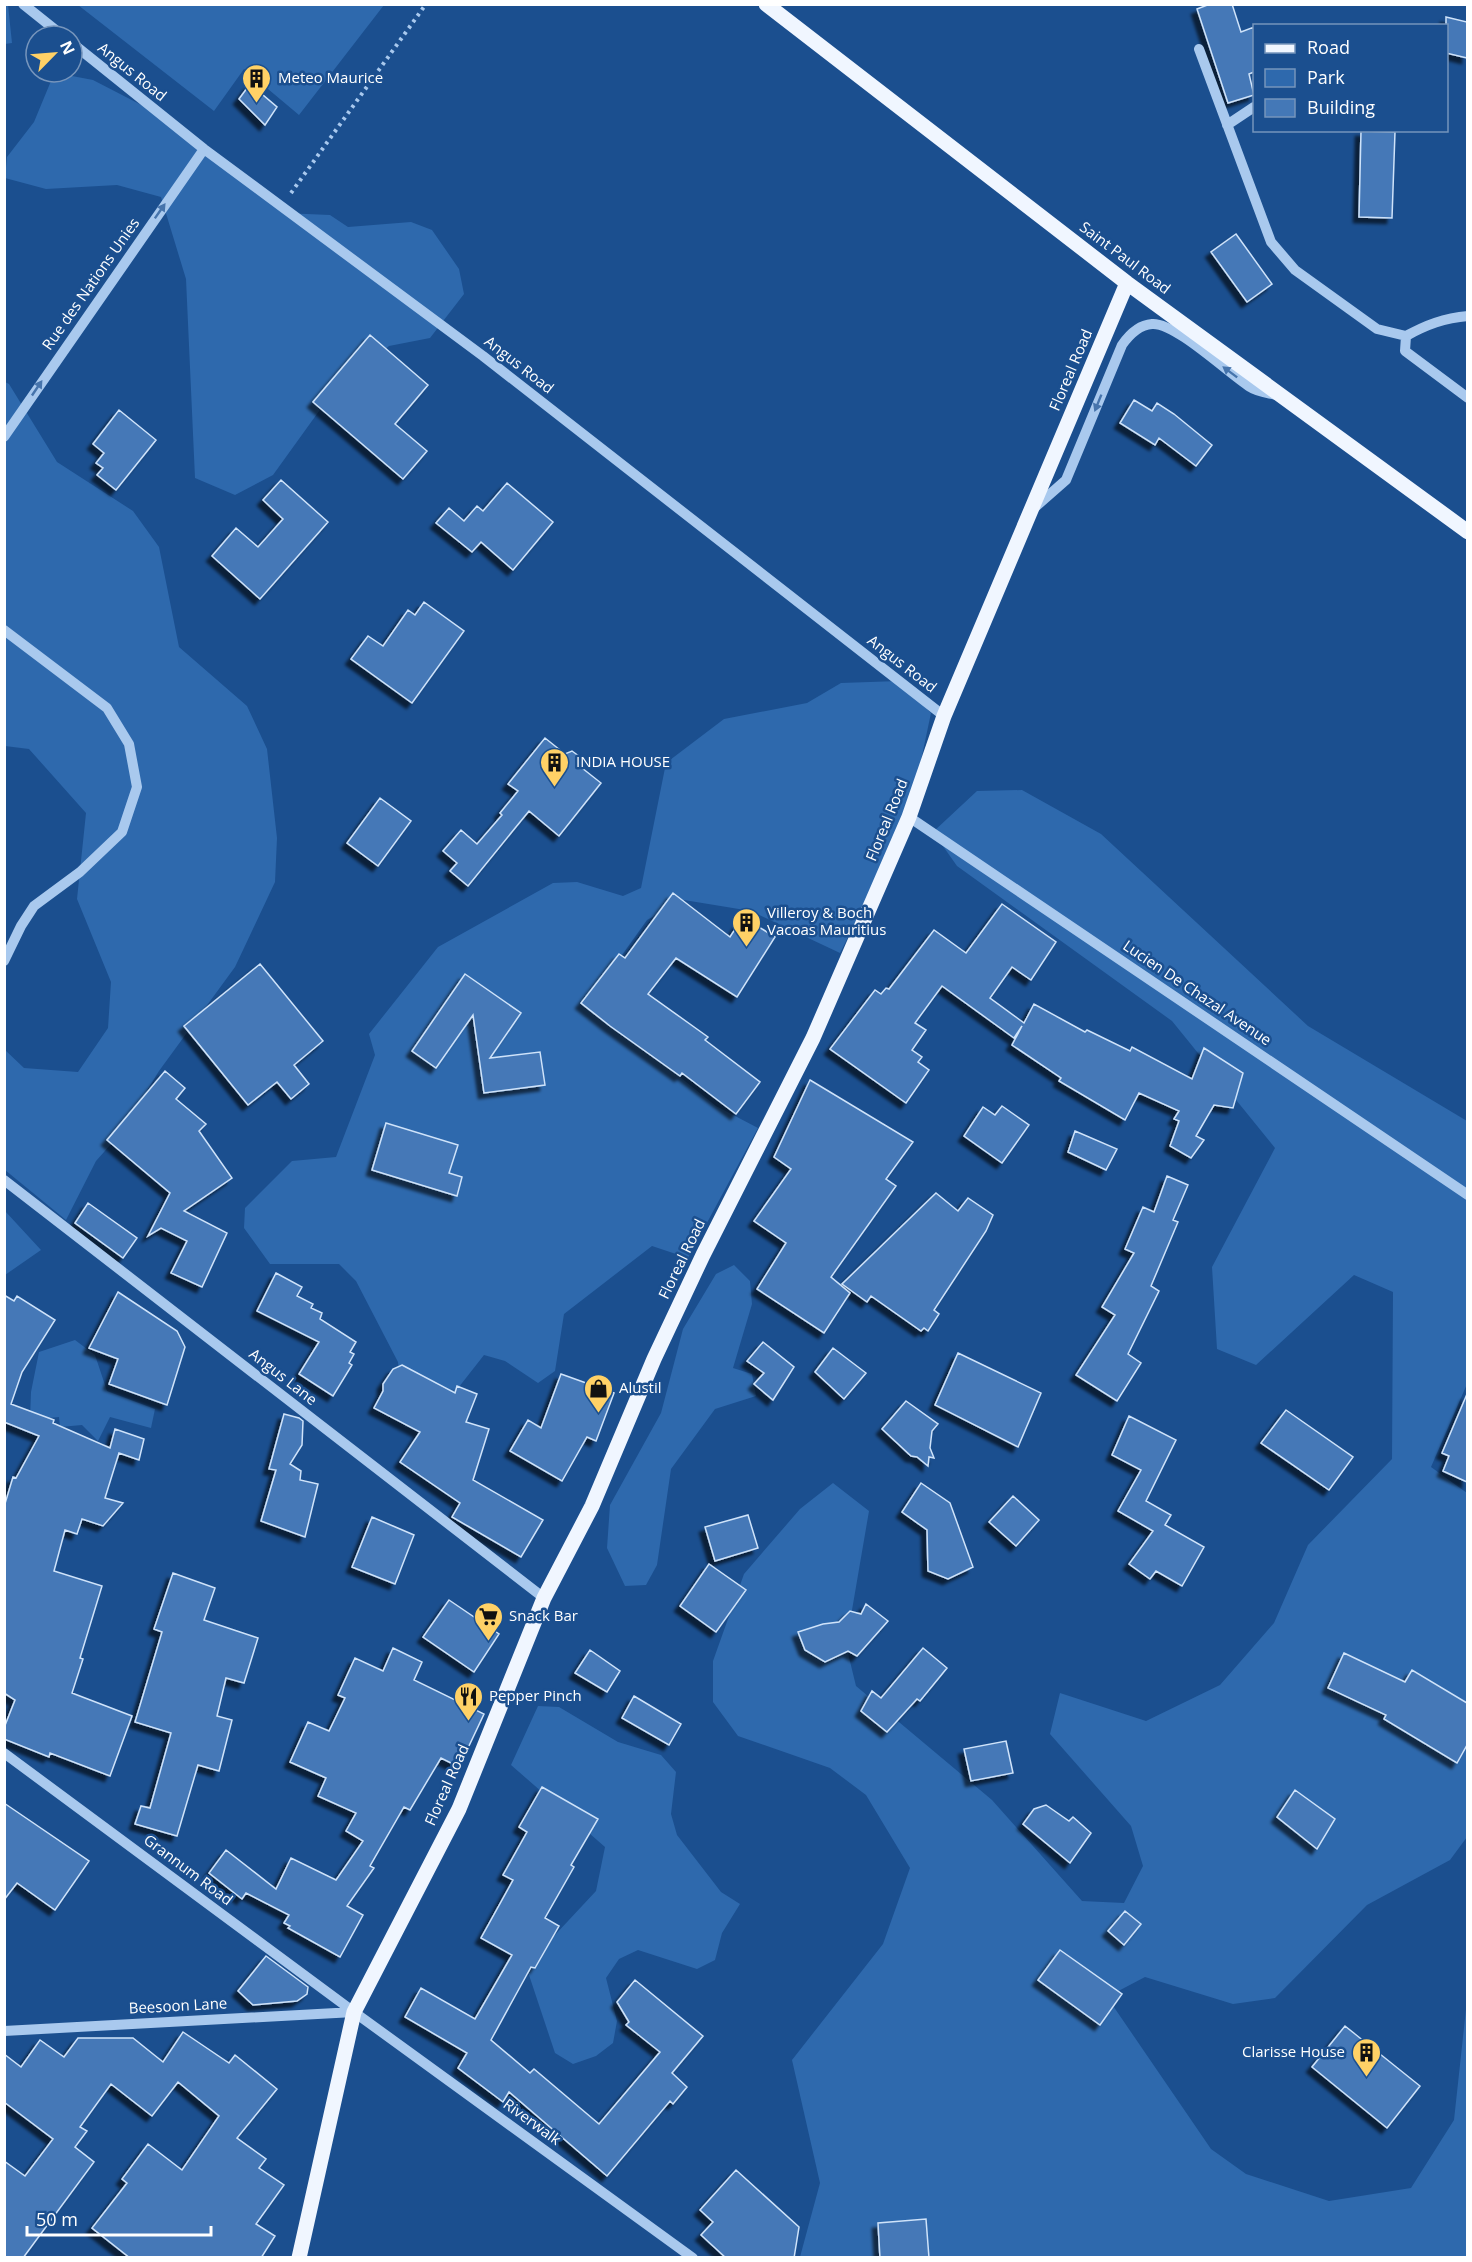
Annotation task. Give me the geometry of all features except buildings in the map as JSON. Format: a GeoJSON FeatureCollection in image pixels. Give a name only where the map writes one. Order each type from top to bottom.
{"type":"FeatureCollection","features":[{"type":"Feature","properties":{"kind":"main road","name":"Saint Paul Road"},"geometry":{"type":"LineString","coordinates":[[766,4],[1127,283],[1467,532]]}},
{"type":"Feature","properties":{"kind":"main road","name":"Floreal Road"},"geometry":{"type":"LineString","coordinates":[[298,2258],[354,2012],[459,1809],[544,1598],[592,1506],[654,1359],[703,1255],[813,1038],[909,817],[944,716],[1127,283]]}},
{"type":"Feature","properties":{"kind":"street"},"geometry":{"type":"LineString","coordinates":[[23,4],[48,24]]}},
{"type":"Feature","properties":{"kind":"street"},"geometry":{"type":"LineString","coordinates":[[1199,49],[1271,242],[1295,270],[1377,329],[1406,336],[1428,324],[1467,316]]}},
{"type":"Feature","properties":{"kind":"street","name":"Angus Road"},"geometry":{"type":"LineString","coordinates":[[84,53],[204,148],[483,356],[944,716]]}},
{"type":"Feature","properties":{"kind":"street"},"geometry":{"type":"LineString","coordinates":[[1227,125],[1253,108]]}},
{"type":"Feature","properties":{"kind":"street","name":"Rue des Nations Unies"},"geometry":{"type":"LineString","coordinates":[[4,437],[204,148]]}},
{"type":"Feature","properties":{"kind":"street"},"geometry":{"type":"LineString","coordinates":[[1031,511],[1066,480],[1122,345],[1129,334],[1142,326],[1153,323],[1170,328],[1252,388],[1282,397]]}},
{"type":"Feature","properties":{"kind":"street"},"geometry":{"type":"LineString","coordinates":[[1406,336],[1405,351],[1467,398]]}},
{"type":"Feature","properties":{"kind":"street"},"geometry":{"type":"LineString","coordinates":[[4,630],[107,708],[129,744],[137,787],[122,832],[80,872],[34,906],[4,960]]}},
{"type":"Feature","properties":{"kind":"street","name":"Lucien De Chazal Avenue"},"geometry":{"type":"LineString","coordinates":[[909,817],[1467,1195]]}},
{"type":"Feature","properties":{"kind":"street","name":"Angus Lane"},"geometry":{"type":"LineString","coordinates":[[4,1180],[544,1598]]}},
{"type":"Feature","properties":{"kind":"street","name":"Grannum Road"},"geometry":{"type":"LineString","coordinates":[[4,1753],[354,2012]]}},
{"type":"Feature","properties":{"kind":"street","name":"Beesoon Lane"},"geometry":{"type":"LineString","coordinates":[[4,2031],[354,2012]]}},
{"type":"Feature","properties":{"kind":"street","name":"Riverwalk"},"geometry":{"type":"LineString","coordinates":[[354,2012],[693,2258]]}},
{"type":"Feature","properties":{"kind":"path"},"geometry":{"type":"LineString","coordinates":[[282,206],[426,4]]}},
{"type":"Feature","properties":{"kind":"green space"},"geometry":{"type":"Polygon","coordinates":[[[5,4],[8,5],[12,43],[5,44],[5,4]]]}},
{"type":"Feature","properties":{"kind":"green space"},"geometry":{"type":"Polygon","coordinates":[[[78,5],[384,5],[299,115],[244,69],[214,111],[78,5]]]}},
{"type":"Feature","properties":{"kind":"green space"},"geometry":{"type":"Polygon","coordinates":[[[84,78],[93,80],[153,111],[283,213],[330,215],[348,227],[411,222],[432,230],[459,269],[464,294],[430,338],[389,346],[327,400],[273,475],[235,495],[195,478],[186,279],[161,197],[117,185],[46,189],[5,178],[7,157],[34,122],[50,84],[84,84],[84,78]]]}},
{"type":"Feature","properties":{"kind":"green space"},"geometry":{"type":"Polygon","coordinates":[[[5,382],[9,384],[57,462],[133,511],[159,547],[179,647],[247,706],[267,749],[277,838],[275,882],[235,967],[159,1071],[120,1134],[96,1161],[66,1220],[5,1170],[4,1049],[24,1068],[78,1072],[108,1028],[111,982],[77,899],[86,813],[29,749],[5,746],[5,382]]]}},
{"type":"Feature","properties":{"kind":"green space"},"geometry":{"type":"Polygon","coordinates":[[[899,681],[931,713],[909,817],[840,953],[751,911],[684,900],[647,920],[607,976],[609,1020],[716,1106],[758,1128],[688,1258],[652,1246],[564,1314],[555,1371],[538,1383],[505,1361],[484,1355],[426,1429],[404,1427],[398,1362],[356,1281],[339,1264],[270,1264],[244,1228],[245,1208],[292,1161],[336,1157],[375,1055],[369,1034],[438,947],[553,883],[577,882],[623,896],[641,888],[666,763],[724,719],[807,703],[841,683],[899,681]]]}},
{"type":"Feature","properties":{"kind":"green space"},"geometry":{"type":"Polygon","coordinates":[[[1022,790],[1101,834],[1308,1026],[1467,1121],[1467,1384],[1431,1467],[1467,1493],[1467,1837],[1450,1860],[1367,1905],[1275,1998],[1233,2004],[1145,1977],[1107,1997],[1211,2149],[1246,2174],[1329,2201],[1411,2188],[1454,2120],[1467,2000],[1467,2257],[800,2257],[820,2183],[792,2060],[883,1944],[910,1868],[866,1795],[830,1768],[738,1736],[713,1702],[713,1661],[744,1574],[800,1509],[833,1483],[869,1511],[846,1645],[856,1686],[992,1800],[1082,1901],[1124,1903],[1143,1866],[1131,1826],[1050,1734],[1060,1693],[1146,1721],[1220,1685],[1274,1623],[1308,1545],[1392,1459],[1393,1292],[1354,1275],[1256,1365],[1217,1349],[1212,1267],[1275,1148],[1172,1021],[957,866],[933,832],[977,791],[1022,790]]]}},
{"type":"Feature","properties":{"kind":"green space"},"geometry":{"type":"Polygon","coordinates":[[[5,1211],[41,1250],[4,1275],[5,1211]]]}},
{"type":"Feature","properties":{"kind":"green space"},"geometry":{"type":"Polygon","coordinates":[[[734,1265],[750,1281],[752,1304],[733,1368],[752,1374],[756,1396],[715,1409],[671,1469],[657,1565],[646,1585],[625,1586],[607,1548],[610,1505],[661,1413],[683,1329],[716,1274],[734,1265]]]}},
{"type":"Feature","properties":{"kind":"green space"},"geometry":{"type":"Polygon","coordinates":[[[75,1340],[95,1355],[107,1391],[155,1409],[151,1428],[110,1417],[98,1441],[82,1425],[60,1427],[59,1417],[30,1420],[31,1392],[39,1352],[75,1340]]]}},
{"type":"Feature","properties":{"kind":"green space"},"geometry":{"type":"Polygon","coordinates":[[[538,1706],[559,1707],[618,1742],[661,1755],[676,1772],[671,1814],[677,1835],[721,1892],[740,1904],[722,1933],[715,1960],[697,1969],[638,1950],[619,1959],[606,1978],[617,2021],[613,2043],[596,2056],[573,2064],[555,2053],[526,1966],[596,1891],[605,1847],[511,1765],[538,1706]]]}},
{"type":"Feature","properties":{"kind":"place","name":"Meteo Maurice"},"geometry":{"type":"Point","coordinates":[257,104]}},
{"type":"Feature","properties":{"kind":"place","name":"INDIA HOUSE"},"geometry":{"type":"Point","coordinates":[555,788]}},
{"type":"Feature","properties":{"kind":"place","name":"Villeroy & Boch Vacoas Mauritius"},"geometry":{"type":"Point","coordinates":[746,948]}},
{"type":"Feature","properties":{"kind":"place","name":"Alustil"},"geometry":{"type":"Point","coordinates":[598,1414]}},
{"type":"Feature","properties":{"kind":"place","name":"Snack Bar"},"geometry":{"type":"Point","coordinates":[488,1642]}},
{"type":"Feature","properties":{"kind":"place","name":"Pepper Pinch"},"geometry":{"type":"Point","coordinates":[468,1722]}},
{"type":"Feature","properties":{"kind":"place","name":"Clarisse House"},"geometry":{"type":"Point","coordinates":[1366,2078]}}]}
